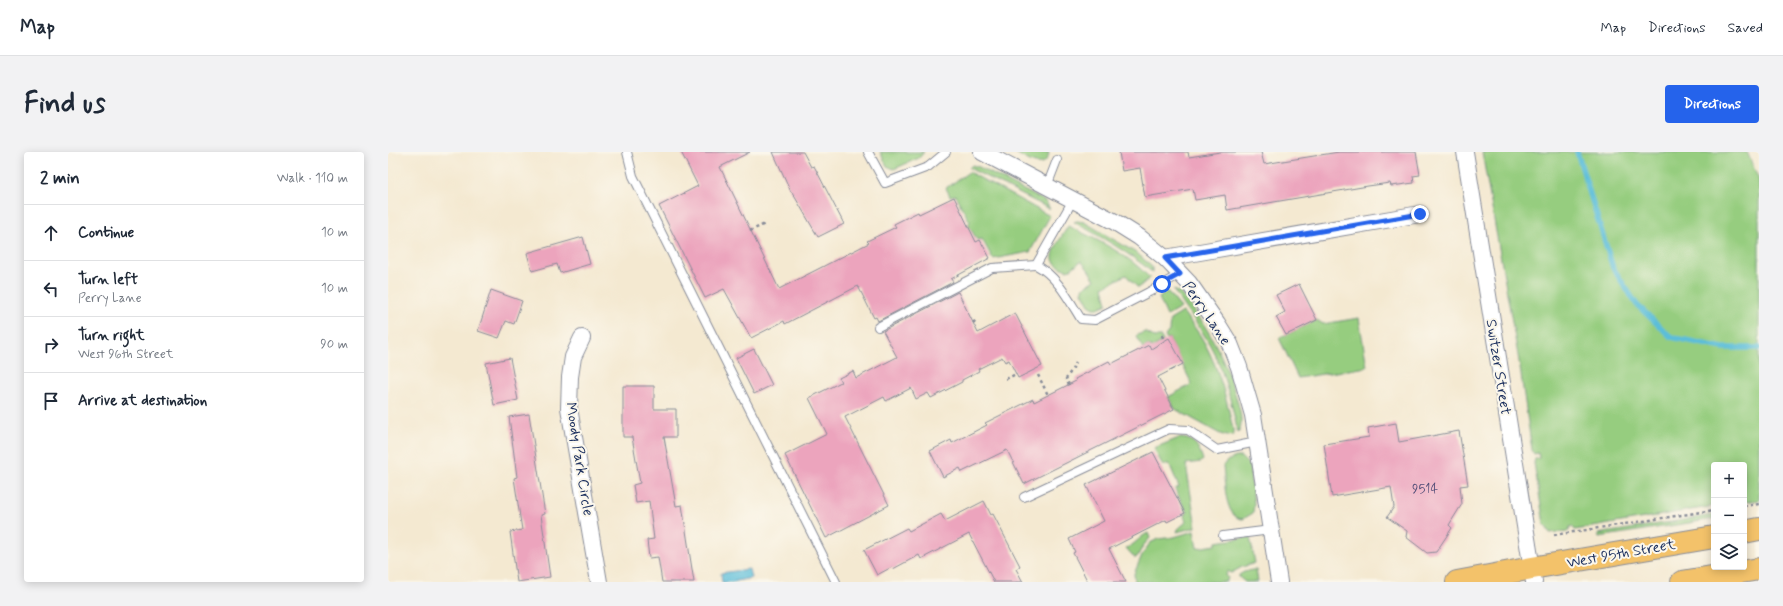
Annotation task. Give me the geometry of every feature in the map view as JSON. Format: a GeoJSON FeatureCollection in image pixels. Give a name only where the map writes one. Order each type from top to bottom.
{"type":"FeatureCollection","features":[{"type":"Feature","properties":{"kind":"main road"},"geometry":{"type":"LineString","coordinates":[[1747,532],[1759,530]]}},
{"type":"Feature","properties":{"kind":"main road","name":"West 95th Street"},"geometry":{"type":"LineString","coordinates":[[1457,582],[1533,575],[1711,538]]}},
{"type":"Feature","properties":{"kind":"main road"},"geometry":{"type":"LineString","coordinates":[[1682,582],[1759,569]]}},
{"type":"Feature","properties":{"kind":"street","name":"Perry Lane"},"geometry":{"type":"LineString","coordinates":[[982,152],[1139,237],[1165,258],[1180,274],[1217,323],[1230,344],[1247,390],[1257,442],[1279,582]]}},
{"type":"Feature","properties":{"kind":"street","name":"Switzer Street"},"geometry":{"type":"LineString","coordinates":[[1465,152],[1533,575]]}},
{"type":"Feature","properties":{"kind":"street"},"geometry":{"type":"LineString","coordinates":[[1165,258],[1420,214]]}},
{"type":"Feature","properties":{"kind":"street","name":"Moody Park Circle"},"geometry":{"type":"LineString","coordinates":[[582,338],[573,357],[570,377],[569,408],[599,582]]}},
{"type":"Feature","properties":{"kind":"lane"},"geometry":{"type":"LineString","coordinates":[[627,152],[633,176],[836,582]]}},
{"type":"Feature","properties":{"kind":"lane"},"geometry":{"type":"LineString","coordinates":[[868,152],[885,183],[928,166],[946,152]]}},
{"type":"Feature","properties":{"kind":"lane"},"geometry":{"type":"LineString","coordinates":[[1047,186],[1057,160]]}},
{"type":"Feature","properties":{"kind":"lane"},"geometry":{"type":"LineString","coordinates":[[1036,265],[1073,200]]}},
{"type":"Feature","properties":{"kind":"lane"},"geometry":{"type":"LineString","coordinates":[[878,327],[992,268],[1036,265],[1045,269],[1063,290],[1081,319],[1095,320],[1180,274]]}},
{"type":"Feature","properties":{"kind":"lane"},"geometry":{"type":"LineString","coordinates":[[1024,497],[1169,428],[1188,430],[1217,450],[1257,442]]}},
{"type":"Feature","properties":{"kind":"lane"},"geometry":{"type":"LineString","coordinates":[[1224,536],[1271,530]]}},
{"type":"Feature","properties":{"kind":"path"},"geometry":{"type":"LineString","coordinates":[[750,231],[765,224]]}},
{"type":"Feature","properties":{"kind":"path"},"geometry":{"type":"LineString","coordinates":[[973,323],[976,319]]}},
{"type":"Feature","properties":{"kind":"path"},"geometry":{"type":"LineString","coordinates":[[1162,335],[1164,341]]}},
{"type":"Feature","properties":{"kind":"path"},"geometry":{"type":"LineString","coordinates":[[1069,385],[1066,379],[1076,363]]}},
{"type":"Feature","properties":{"kind":"path"},"geometry":{"type":"LineString","coordinates":[[1006,379],[1016,374]]}},
{"type":"Feature","properties":{"kind":"path"},"geometry":{"type":"LineString","coordinates":[[1038,375],[1048,395]]}},
{"type":"Feature","properties":{"kind":"path"},"geometry":{"type":"LineString","coordinates":[[1747,506],[1759,504]]}},
{"type":"Feature","properties":{"kind":"path"},"geometry":{"type":"LineString","coordinates":[[1554,535],[1711,510]]}},
{"type":"Feature","properties":{"kind":"green space"},"geometry":{"type":"Polygon","coordinates":[[[880,152],[924,152],[919,158],[894,169],[887,166],[880,152]]]}},
{"type":"Feature","properties":{"kind":"green space"},"geometry":{"type":"Polygon","coordinates":[[[1014,152],[1049,153],[1047,159],[1043,163],[1034,163],[1014,152]]]}},
{"type":"Feature","properties":{"kind":"green space"},"geometry":{"type":"Polygon","coordinates":[[[1482,152],[1747,152],[1759,180],[1759,500],[1747,502],[1747,462],[1711,462],[1711,507],[1575,530],[1572,526],[1568,531],[1550,533],[1544,524],[1534,463],[1535,459],[1539,458],[1538,453],[1534,454],[1532,450],[1519,361],[1482,152]]]}},
{"type":"Feature","properties":{"kind":"green space"},"geometry":{"type":"Polygon","coordinates":[[[972,165],[979,167],[1045,201],[1050,209],[969,168],[972,165]]]}},
{"type":"Feature","properties":{"kind":"green space"},"geometry":{"type":"Polygon","coordinates":[[[969,172],[1050,216],[1030,252],[993,259],[982,239],[977,240],[968,224],[970,222],[955,195],[950,196],[946,188],[969,172]]]}},
{"type":"Feature","properties":{"kind":"green space"},"geometry":{"type":"Polygon","coordinates":[[[1074,222],[1084,222],[1138,254],[1152,267],[1152,272],[1124,251],[1074,222]]]}},
{"type":"Feature","properties":{"kind":"green space"},"geometry":{"type":"Polygon","coordinates":[[[1068,226],[1101,242],[1122,255],[1141,269],[1150,278],[1137,287],[1126,275],[1103,287],[1107,304],[1098,308],[1094,308],[1089,305],[1082,292],[1084,287],[1095,280],[1087,268],[1081,261],[1071,269],[1066,270],[1056,264],[1053,259],[1053,255],[1060,239],[1068,226]]]}},
{"type":"Feature","properties":{"kind":"green space"},"geometry":{"type":"Polygon","coordinates":[[[1173,290],[1179,292],[1198,316],[1207,329],[1221,356],[1240,412],[1241,425],[1238,433],[1225,382],[1214,353],[1200,328],[1173,290]]]}},
{"type":"Feature","properties":{"kind":"green space"},"geometry":{"type":"Polygon","coordinates":[[[1167,291],[1181,308],[1167,316],[1159,298],[1167,291]]]}},
{"type":"Feature","properties":{"kind":"green space"},"geometry":{"type":"Polygon","coordinates":[[[1183,312],[1202,338],[1215,364],[1226,399],[1234,435],[1227,436],[1220,434],[1175,409],[1168,397],[1192,384],[1169,338],[1167,339],[1165,336],[1169,331],[1170,320],[1183,312]]]}},
{"type":"Feature","properties":{"kind":"green space"},"geometry":{"type":"Polygon","coordinates":[[[1359,318],[1367,367],[1298,378],[1279,338],[1317,320],[1323,324],[1359,318]]]}},
{"type":"Feature","properties":{"kind":"green space"},"geometry":{"type":"Polygon","coordinates":[[[1145,332],[1154,337],[1161,337],[1163,341],[1151,348],[1149,345],[1143,348],[1136,337],[1137,335],[1145,332]]]}},
{"type":"Feature","properties":{"kind":"green space"},"geometry":{"type":"Polygon","coordinates":[[[1179,438],[1189,439],[1192,441],[1198,447],[1203,460],[1201,462],[1186,464],[1196,527],[1177,532],[1178,529],[1186,522],[1184,515],[1187,513],[1175,489],[1179,487],[1169,463],[1163,466],[1154,448],[1179,438]]]}},
{"type":"Feature","properties":{"kind":"green space"},"geometry":{"type":"Polygon","coordinates":[[[1236,457],[1241,457],[1249,465],[1254,503],[1253,513],[1243,519],[1232,513],[1225,489],[1223,466],[1227,461],[1236,457]]]}},
{"type":"Feature","properties":{"kind":"green space"},"geometry":{"type":"Polygon","coordinates":[[[1711,515],[1711,519],[1599,537],[1598,534],[1711,515]]]}},
{"type":"Feature","properties":{"kind":"green space"},"geometry":{"type":"Polygon","coordinates":[[[1194,531],[1197,548],[1216,545],[1216,542],[1250,537],[1255,563],[1242,567],[1231,573],[1228,571],[1226,575],[1228,578],[1226,582],[1134,582],[1134,574],[1142,555],[1150,543],[1158,539],[1174,537],[1194,531]]]}},
{"type":"Feature","properties":{"kind":"green space"},"geometry":{"type":"Polygon","coordinates":[[[1148,533],[1150,538],[1135,558],[1126,548],[1148,533]]]}},
{"type":"Feature","properties":{"kind":"green space"},"geometry":{"type":"Polygon","coordinates":[[[1256,570],[1258,582],[1245,582],[1239,577],[1239,575],[1244,572],[1256,570]]]}},
{"type":"Feature","properties":{"kind":"water"},"geometry":{"type":"Polygon","coordinates":[[[749,569],[751,578],[732,582],[722,582],[721,573],[749,569]]]}},
{"type":"Feature","properties":{"kind":"building"},"geometry":{"type":"Polygon","coordinates":[[[681,152],[750,152],[720,167],[779,289],[869,243],[867,241],[896,227],[894,224],[954,197],[976,242],[980,240],[990,258],[951,279],[953,282],[878,321],[876,317],[874,318],[858,286],[785,324],[784,321],[751,338],[724,289],[705,298],[659,206],[698,186],[681,152]]]}},
{"type":"Feature","properties":{"kind":"building"},"geometry":{"type":"Polygon","coordinates":[[[773,152],[803,152],[811,167],[814,166],[844,224],[818,237],[791,192],[773,152]]]}},
{"type":"Feature","properties":{"kind":"building"},"geometry":{"type":"Polygon","coordinates":[[[1119,152],[1188,152],[1189,157],[1220,152],[1261,152],[1264,164],[1339,152],[1416,152],[1420,175],[1413,176],[1414,183],[1391,186],[1390,183],[1368,186],[1227,210],[1225,195],[1195,200],[1193,189],[1145,197],[1140,168],[1122,171],[1119,152]]]}},
{"type":"Feature","properties":{"kind":"building"},"geometry":{"type":"Polygon","coordinates":[[[583,237],[590,264],[560,273],[557,264],[532,271],[527,253],[583,237]]]}},
{"type":"Feature","properties":{"kind":"building"},"geometry":{"type":"Polygon","coordinates":[[[1299,284],[1317,320],[1286,335],[1276,317],[1285,312],[1276,295],[1299,284]]]}},
{"type":"Feature","properties":{"kind":"building"},"geometry":{"type":"Polygon","coordinates":[[[491,290],[522,301],[514,324],[506,321],[499,338],[478,331],[491,290]]]}},
{"type":"Feature","properties":{"kind":"building"},"geometry":{"type":"Polygon","coordinates":[[[958,292],[978,333],[1015,313],[1042,366],[1018,378],[1009,360],[1005,362],[1002,357],[978,369],[979,371],[962,380],[962,382],[931,398],[928,393],[916,399],[911,388],[886,401],[884,397],[845,417],[889,505],[826,538],[785,455],[827,434],[809,398],[841,382],[839,378],[853,371],[856,378],[897,357],[883,331],[958,292]]]}},
{"type":"Feature","properties":{"kind":"building"},"geometry":{"type":"Polygon","coordinates":[[[1169,338],[1183,364],[1158,377],[1174,409],[1024,484],[1007,450],[962,472],[960,468],[943,477],[930,451],[951,440],[952,443],[987,425],[985,423],[1033,399],[1034,402],[1076,381],[1075,379],[1109,361],[1111,364],[1149,345],[1151,349],[1169,338]]]}},
{"type":"Feature","properties":{"kind":"building"},"geometry":{"type":"Polygon","coordinates":[[[754,349],[772,385],[754,394],[736,358],[754,349]]]}},
{"type":"Feature","properties":{"kind":"building"},"geometry":{"type":"Polygon","coordinates":[[[510,358],[518,400],[494,405],[486,363],[510,358]]]}},
{"type":"Feature","properties":{"kind":"building"},"geometry":{"type":"Polygon","coordinates":[[[623,386],[654,386],[654,409],[676,409],[676,437],[664,437],[676,506],[682,505],[694,582],[662,582],[658,557],[649,558],[647,540],[654,539],[649,501],[636,503],[633,485],[640,483],[632,437],[623,437],[623,386]]]}},
{"type":"Feature","properties":{"kind":"building"},"geometry":{"type":"Polygon","coordinates":[[[529,414],[545,514],[541,515],[550,577],[517,582],[510,532],[522,530],[514,478],[517,477],[509,417],[529,414]]]}},
{"type":"Feature","properties":{"kind":"building"},"geometry":{"type":"Polygon","coordinates":[[[1396,423],[1399,442],[1459,431],[1468,485],[1460,486],[1462,504],[1449,525],[1452,528],[1436,552],[1427,553],[1406,537],[1407,531],[1387,517],[1394,507],[1391,487],[1332,497],[1324,444],[1369,437],[1368,428],[1396,423]]]}},
{"type":"Feature","properties":{"kind":"building"},"geometry":{"type":"Polygon","coordinates":[[[1153,452],[1185,513],[1167,522],[1166,520],[1109,549],[1126,582],[1088,582],[1073,553],[1075,552],[1069,539],[1104,521],[1086,485],[1153,452]]]}},
{"type":"Feature","properties":{"kind":"building"},"geometry":{"type":"Polygon","coordinates":[[[984,501],[991,515],[993,514],[1020,566],[1016,569],[1023,582],[994,582],[969,534],[921,559],[919,555],[893,569],[892,567],[877,575],[864,550],[907,528],[909,531],[941,514],[945,521],[984,501]]]}},
{"type":"Feature","properties":{"kind":"waterway"},"geometry":{"type":"LineString","coordinates":[[1577,152],[1613,268],[1637,305],[1671,337],[1723,348],[1759,348]]}},
{"type":"Feature","properties":{"kind":"route"},"geometry":{"type":"LineString","coordinates":[[1162,284],[1180,274],[1165,258],[1420,214]]}}]}
